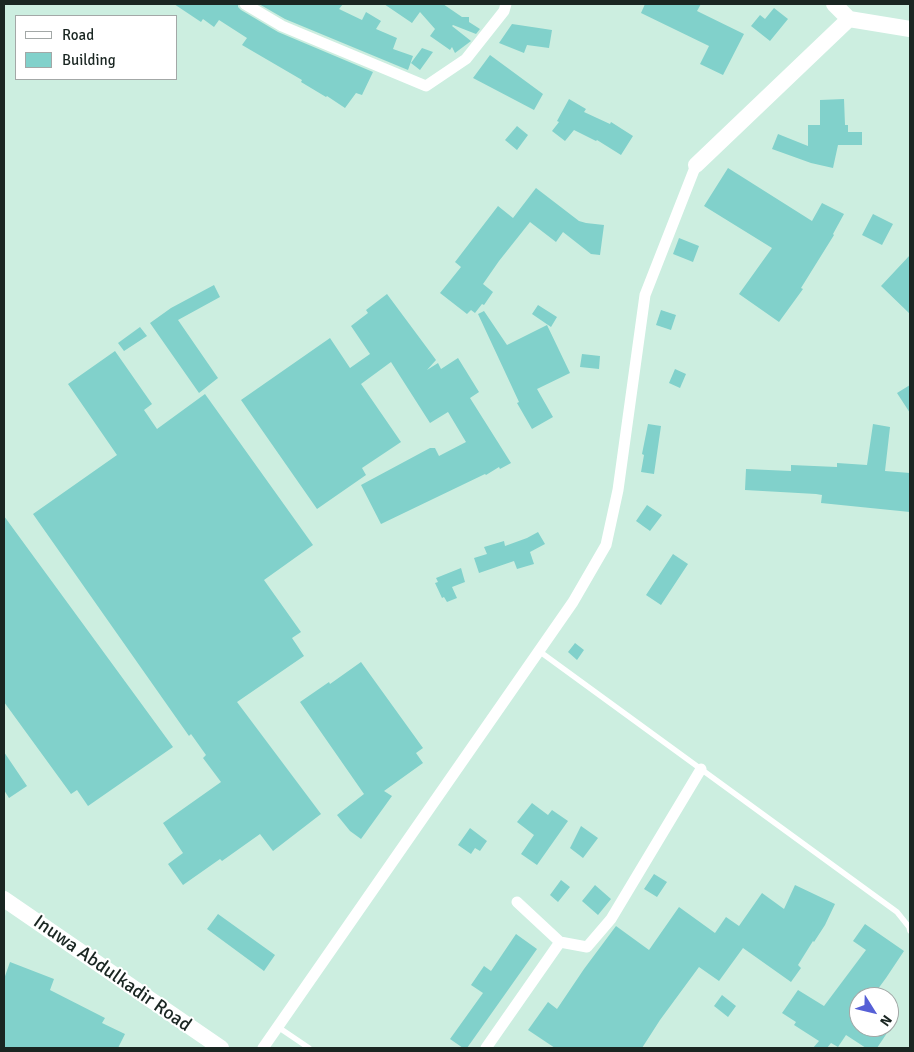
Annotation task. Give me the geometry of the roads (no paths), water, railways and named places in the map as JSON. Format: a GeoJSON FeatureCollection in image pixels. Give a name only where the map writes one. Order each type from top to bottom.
{"type":"FeatureCollection","features":[{"type":"Feature","properties":{"kind":"street"},"geometry":{"type":"LineString","coordinates":[[245,4],[282,26],[426,86],[466,59],[504,11],[506,4]]}},
{"type":"Feature","properties":{"kind":"street"},"geometry":{"type":"LineString","coordinates":[[834,4],[849,19],[910,29]]}},
{"type":"Feature","properties":{"kind":"street"},"geometry":{"type":"LineString","coordinates":[[263,1048],[573,602],[606,546],[618,490],[645,294],[696,165],[849,19]]}},
{"type":"Feature","properties":{"kind":"street"},"geometry":{"type":"LineString","coordinates":[[517,902],[560,942],[587,947],[611,919],[701,769]]}},
{"type":"Feature","properties":{"kind":"street","name":"Inuwa Abdulkadir Road"},"geometry":{"type":"LineString","coordinates":[[4,899],[221,1048]]}},
{"type":"Feature","properties":{"kind":"street"},"geometry":{"type":"LineString","coordinates":[[486,1048],[560,942]]}},
{"type":"Feature","properties":{"kind":"lane"},"geometry":{"type":"LineString","coordinates":[[539,651],[897,912],[910,931]]}},
{"type":"Feature","properties":{"kind":"lane"},"geometry":{"type":"LineString","coordinates":[[278,1027],[309,1048]]}}]}
